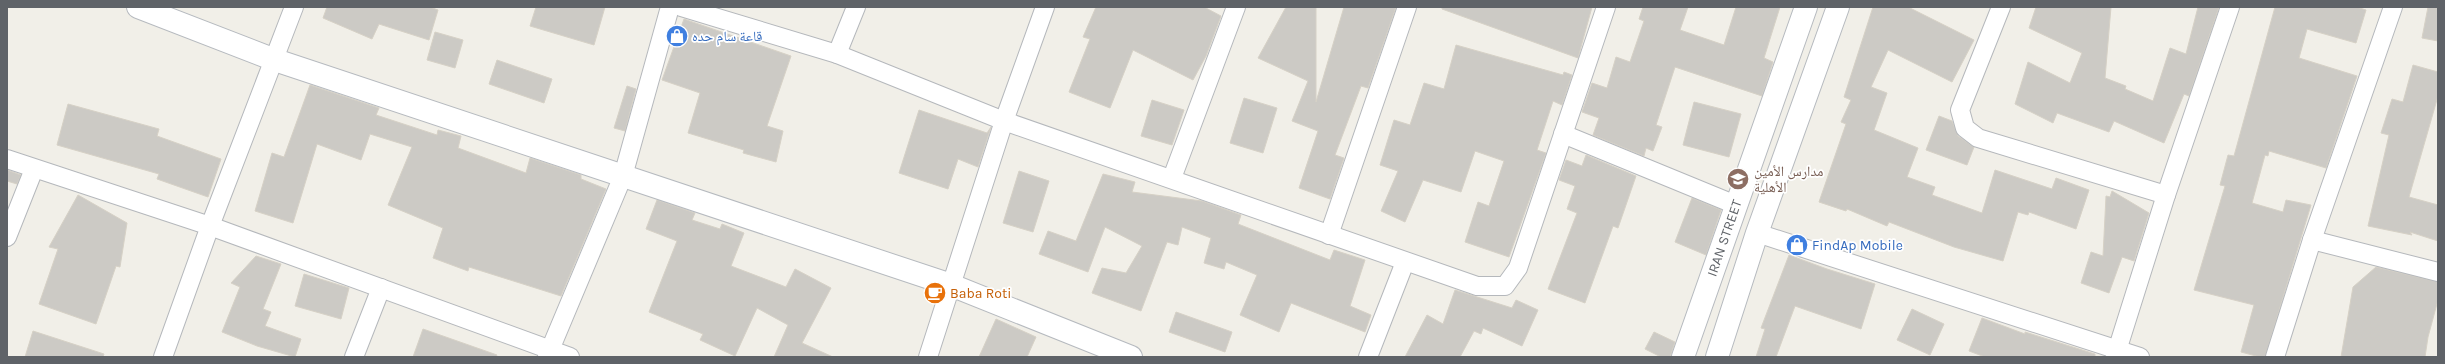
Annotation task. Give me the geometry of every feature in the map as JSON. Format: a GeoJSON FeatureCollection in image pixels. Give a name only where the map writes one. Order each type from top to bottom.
{"type":"FeatureCollection","features":[{"type":"Feature","properties":{"kind":"street"},"geometry":{"type":"LineString","coordinates":[[138,7],[275,60],[951,285],[1131,357]]}},
{"type":"Feature","properties":{"kind":"street"},"geometry":{"type":"LineString","coordinates":[[163,357],[210,226],[275,60],[294,7]]}},
{"type":"Feature","properties":{"kind":"street"},"geometry":{"type":"LineString","coordinates":[[548,353],[623,176],[670,7]]}},
{"type":"Feature","properties":{"kind":"street"},"geometry":{"type":"LineString","coordinates":[[681,7],[837,54],[1004,121],[1172,178],[1405,262],[1477,286],[1505,286],[1518,268],[1606,7]]}},
{"type":"Feature","properties":{"kind":"street"},"geometry":{"type":"LineString","coordinates":[[837,54],[856,7]]}},
{"type":"Feature","properties":{"kind":"street"},"geometry":{"type":"LineString","coordinates":[[928,357],[1004,121],[1046,7]]}},
{"type":"Feature","properties":{"kind":"street"},"geometry":{"type":"LineString","coordinates":[[1172,178],[1236,7]]}},
{"type":"Feature","properties":{"kind":"street"},"geometry":{"type":"LineString","coordinates":[[1329,235],[1407,7]]}},
{"type":"Feature","properties":{"kind":"street","name":"IRAN STREET"},"geometry":{"type":"LineString","coordinates":[[1683,357],[1806,7]]}},
{"type":"Feature","properties":{"kind":"street"},"geometry":{"type":"LineString","coordinates":[[1717,357],[1757,233],[1838,7]]}},
{"type":"Feature","properties":{"kind":"street"},"geometry":{"type":"LineString","coordinates":[[2001,7],[1960,110],[1965,128],[1978,138],[2166,196]]}},
{"type":"Feature","properties":{"kind":"street"},"geometry":{"type":"LineString","coordinates":[[2116,354],[2166,196],[2230,7]]}},
{"type":"Feature","properties":{"kind":"street"},"geometry":{"type":"LineString","coordinates":[[2275,357],[2312,240],[2393,7]]}},
{"type":"Feature","properties":{"kind":"street"},"geometry":{"type":"LineString","coordinates":[[1563,134],[1736,205],[1757,233],[2116,354],[2140,357]]}},
{"type":"Feature","properties":{"kind":"street"},"geometry":{"type":"LineString","coordinates":[[7,159],[210,226],[381,288],[548,353],[570,357]]}},
{"type":"Feature","properties":{"kind":"street"},"geometry":{"type":"LineString","coordinates":[[7,237],[34,169]]}},
{"type":"Feature","properties":{"kind":"street"},"geometry":{"type":"LineString","coordinates":[[2312,240],[2438,272]]}},
{"type":"Feature","properties":{"kind":"street"},"geometry":{"type":"LineString","coordinates":[[1368,357],[1405,262]]}},
{"type":"Feature","properties":{"kind":"street"},"geometry":{"type":"LineString","coordinates":[[354,357],[381,288]]}},
{"type":"Feature","properties":{"kind":"building"},"geometry":{"type":"Polygon","coordinates":[[[327,7],[430,7],[438,10],[429,40],[379,24],[372,39],[323,18],[327,7]]]}},
{"type":"Feature","properties":{"kind":"building"},"geometry":{"type":"Polygon","coordinates":[[[536,7],[605,7],[594,45],[530,26],[536,7]]]}},
{"type":"Feature","properties":{"kind":"building"},"geometry":{"type":"Polygon","coordinates":[[[1096,7],[1204,7],[1221,16],[1206,56],[1193,80],[1133,50],[1110,108],[1069,92],[1090,39],[1083,37],[1096,7]]]}},
{"type":"Feature","properties":{"kind":"building"},"geometry":{"type":"Polygon","coordinates":[[[1286,7],[1316,7],[1316,102],[1344,7],[1396,7],[1368,88],[1361,86],[1335,155],[1344,158],[1330,199],[1299,188],[1318,131],[1292,121],[1308,81],[1258,58],[1286,7]]]}},
{"type":"Feature","properties":{"kind":"building"},"geometry":{"type":"Polygon","coordinates":[[[1442,7],[1592,7],[1578,58],[1442,9],[1442,7]]]}},
{"type":"Feature","properties":{"kind":"building"},"geometry":{"type":"Polygon","coordinates":[[[1643,7],[1688,7],[1680,30],[1724,45],[1736,7],[1780,7],[1764,58],[1773,62],[1762,96],[1675,67],[1656,125],[1662,127],[1653,151],[1646,148],[1644,156],[1593,135],[1599,118],[1582,112],[1592,83],[1607,88],[1616,57],[1630,62],[1644,21],[1639,19],[1643,7]]]}},
{"type":"Feature","properties":{"kind":"building"},"geometry":{"type":"Polygon","coordinates":[[[1873,7],[1908,7],[1974,40],[1952,82],[1888,50],[1871,87],[1887,93],[1874,130],[1918,148],[1907,177],[1935,187],[1932,195],[1982,213],[1995,170],[2052,189],[2056,178],[2089,190],[2076,229],[2029,212],[2028,215],[2018,212],[2003,261],[1954,247],[1889,222],[1887,226],[1847,209],[1846,211],[1819,202],[1846,124],[1841,122],[1851,100],[1844,97],[1873,7]]]}},
{"type":"Feature","properties":{"kind":"building"},"geometry":{"type":"Polygon","coordinates":[[[2036,7],[2111,7],[2105,78],[2126,86],[2125,89],[2153,101],[2170,48],[2186,54],[2198,7],[2219,7],[2189,96],[2184,94],[2164,143],[2114,121],[2109,132],[2057,113],[2053,123],[2015,104],[2028,62],[2070,83],[2082,53],[2029,28],[2036,7]]]}},
{"type":"Feature","properties":{"kind":"building"},"geometry":{"type":"Polygon","coordinates":[[[2275,7],[2357,7],[2366,10],[2356,43],[2307,29],[2299,58],[2357,76],[2326,168],[2269,151],[2268,156],[2265,155],[2252,203],[2283,212],[2286,200],[2311,205],[2265,357],[2260,357],[2241,352],[2254,305],[2194,290],[2225,186],[2220,185],[2228,155],[2234,156],[2275,7]]]}},
{"type":"Feature","properties":{"kind":"building"},"geometry":{"type":"Polygon","coordinates":[[[2428,7],[2438,7],[2438,41],[2422,38],[2428,7]]]}},
{"type":"Feature","properties":{"kind":"building"},"geometry":{"type":"Polygon","coordinates":[[[684,19],[791,56],[767,126],[783,131],[776,162],[743,153],[744,150],[688,133],[700,93],[662,80],[684,19]]]}},
{"type":"Feature","properties":{"kind":"building"},"geometry":{"type":"Polygon","coordinates":[[[435,32],[463,40],[455,68],[427,60],[435,32]]]}},
{"type":"Feature","properties":{"kind":"building"},"geometry":{"type":"Polygon","coordinates":[[[1456,45],[1563,75],[1564,72],[1572,75],[1562,105],[1553,101],[1537,150],[1546,153],[1509,257],[1465,242],[1478,202],[1489,206],[1504,161],[1475,151],[1461,192],[1423,180],[1405,222],[1381,211],[1398,171],[1380,165],[1394,120],[1410,125],[1424,83],[1444,89],[1456,45]]]}},
{"type":"Feature","properties":{"kind":"building"},"geometry":{"type":"Polygon","coordinates":[[[497,60],[552,79],[544,103],[489,84],[497,60]]]}},
{"type":"Feature","properties":{"kind":"building"},"geometry":{"type":"Polygon","coordinates":[[[2413,65],[2438,72],[2438,96],[2409,197],[2438,205],[2438,241],[2410,232],[2412,235],[2368,226],[2389,135],[2381,133],[2392,99],[2403,102],[2413,65]]]}},
{"type":"Feature","properties":{"kind":"building"},"geometry":{"type":"Polygon","coordinates":[[[310,85],[379,108],[376,115],[437,135],[438,130],[461,136],[458,148],[526,173],[530,158],[581,175],[581,179],[606,189],[561,296],[469,267],[468,271],[433,258],[443,228],[388,205],[412,147],[370,134],[361,160],[317,144],[293,223],[255,211],[272,153],[284,157],[310,85]]]}},
{"type":"Feature","properties":{"kind":"building"},"geometry":{"type":"Polygon","coordinates":[[[627,86],[636,89],[625,131],[614,128],[627,86]]]}},
{"type":"Feature","properties":{"kind":"building"},"geometry":{"type":"Polygon","coordinates":[[[1244,98],[1277,108],[1263,153],[1230,143],[1244,98]]]}},
{"type":"Feature","properties":{"kind":"building"},"geometry":{"type":"Polygon","coordinates":[[[1152,100],[1184,110],[1172,145],[1141,136],[1152,100]]]}},
{"type":"Feature","properties":{"kind":"building"},"geometry":{"type":"Polygon","coordinates":[[[1694,102],[1741,114],[1729,157],[1683,145],[1694,102]]]}},
{"type":"Feature","properties":{"kind":"building"},"geometry":{"type":"Polygon","coordinates":[[[68,104],[159,129],[157,136],[221,159],[208,197],[157,179],[159,174],[57,145],[68,104]]]}},
{"type":"Feature","properties":{"kind":"building"},"geometry":{"type":"Polygon","coordinates":[[[919,110],[987,133],[991,127],[978,167],[958,159],[948,189],[899,173],[919,110]]]}},
{"type":"Feature","properties":{"kind":"building"},"geometry":{"type":"Polygon","coordinates":[[[1939,116],[1952,121],[1958,136],[1974,147],[1967,165],[1926,150],[1939,116]]]}},
{"type":"Feature","properties":{"kind":"building"},"geometry":{"type":"Polygon","coordinates":[[[1586,155],[1636,176],[1618,228],[1613,226],[1585,303],[1548,289],[1577,213],[1567,209],[1575,186],[1559,180],[1566,160],[1582,166],[1586,155]]]}},
{"type":"Feature","properties":{"kind":"building"},"geometry":{"type":"Polygon","coordinates":[[[7,170],[21,175],[17,184],[7,181],[7,170]]]}},
{"type":"Feature","properties":{"kind":"building"},"geometry":{"type":"Polygon","coordinates":[[[1019,171],[1049,181],[1033,232],[1003,223],[1019,171]]]}},
{"type":"Feature","properties":{"kind":"building"},"geometry":{"type":"Polygon","coordinates":[[[1103,174],[1135,182],[1132,192],[1202,201],[1241,215],[1238,224],[1330,260],[1334,250],[1365,260],[1350,306],[1371,315],[1365,332],[1291,303],[1279,332],[1240,315],[1257,275],[1226,262],[1224,269],[1204,263],[1211,238],[1182,227],[1178,245],[1167,242],[1141,311],[1092,293],[1102,268],[1126,273],[1142,246],[1105,227],[1088,272],[1039,254],[1048,231],[1076,241],[1103,174]]]}},
{"type":"Feature","properties":{"kind":"building"},"geometry":{"type":"Polygon","coordinates":[[[2112,191],[2149,213],[2134,261],[2122,257],[2109,293],[2081,283],[2091,252],[2103,256],[2106,196],[2110,197],[2112,191]]]}},
{"type":"Feature","properties":{"kind":"building"},"geometry":{"type":"Polygon","coordinates":[[[78,195],[127,223],[120,267],[116,266],[96,324],[39,304],[58,249],[49,247],[78,195]]]}},
{"type":"Feature","properties":{"kind":"building"},"geometry":{"type":"Polygon","coordinates":[[[1692,198],[1721,210],[1706,255],[1675,242],[1692,198]]]}},
{"type":"Feature","properties":{"kind":"building"},"geometry":{"type":"Polygon","coordinates":[[[657,200],[695,213],[692,220],[720,229],[722,224],[744,233],[731,266],[786,287],[795,269],[831,288],[802,343],[833,357],[774,357],[788,325],[757,308],[735,356],[700,340],[703,334],[649,312],[677,241],[646,229],[657,200]]]}},
{"type":"Feature","properties":{"kind":"building"},"geometry":{"type":"Polygon","coordinates":[[[1789,255],[1875,284],[1861,329],[1795,306],[1776,357],[1756,357],[1765,329],[1761,328],[1789,255]]]}},
{"type":"Feature","properties":{"kind":"building"},"geometry":{"type":"Polygon","coordinates":[[[256,256],[281,264],[263,309],[271,312],[265,326],[301,339],[295,357],[257,346],[222,332],[240,287],[231,283],[256,256]]]}},
{"type":"Feature","properties":{"kind":"building"},"geometry":{"type":"Polygon","coordinates":[[[2376,267],[2438,282],[2438,300],[2428,337],[2425,357],[2341,357],[2353,287],[2376,267]]]}},
{"type":"Feature","properties":{"kind":"building"},"geometry":{"type":"Polygon","coordinates":[[[304,274],[349,288],[341,319],[295,306],[304,274]]]}},
{"type":"Feature","properties":{"kind":"building"},"geometry":{"type":"Polygon","coordinates":[[[1455,290],[1512,308],[1516,300],[1538,310],[1522,346],[1483,328],[1481,334],[1474,331],[1460,357],[1405,357],[1427,315],[1443,324],[1455,290]]]}},
{"type":"Feature","properties":{"kind":"building"},"geometry":{"type":"Polygon","coordinates":[[[1912,309],[1944,324],[1930,355],[1897,340],[1912,309]]]}},
{"type":"Feature","properties":{"kind":"building"},"geometry":{"type":"Polygon","coordinates":[[[1176,312],[1232,332],[1225,352],[1169,332],[1176,312]]]}},
{"type":"Feature","properties":{"kind":"building"},"geometry":{"type":"Polygon","coordinates":[[[1982,318],[2025,334],[2025,332],[2095,354],[2095,357],[1985,357],[1969,351],[1982,318]]]}},
{"type":"Feature","properties":{"kind":"building"},"geometry":{"type":"Polygon","coordinates":[[[996,319],[1036,337],[1027,357],[979,357],[996,319]]]}},
{"type":"Feature","properties":{"kind":"building"},"geometry":{"type":"Polygon","coordinates":[[[423,329],[497,355],[496,357],[413,357],[423,329]]]}},
{"type":"Feature","properties":{"kind":"building"},"geometry":{"type":"Polygon","coordinates":[[[33,331],[104,354],[103,357],[25,357],[33,331]]]}},
{"type":"Feature","properties":{"kind":"building"},"geometry":{"type":"Polygon","coordinates":[[[1654,332],[1675,342],[1670,357],[1661,357],[1645,349],[1654,332]]]}},
{"type":"Feature","properties":{"kind":"place","name":"قاعة سام حده"},"geometry":{"type":"Point","coordinates":[677,36]}},
{"type":"Feature","properties":{"kind":"place","name":"مدارس الأمين الأهلية"},"geometry":{"type":"Point","coordinates":[1738,179]}},
{"type":"Feature","properties":{"kind":"place","name":"FindAp Mobile"},"geometry":{"type":"Point","coordinates":[1797,245]}},
{"type":"Feature","properties":{"kind":"place","name":"Baba Roti"},"geometry":{"type":"Point","coordinates":[935,293]}}]}
